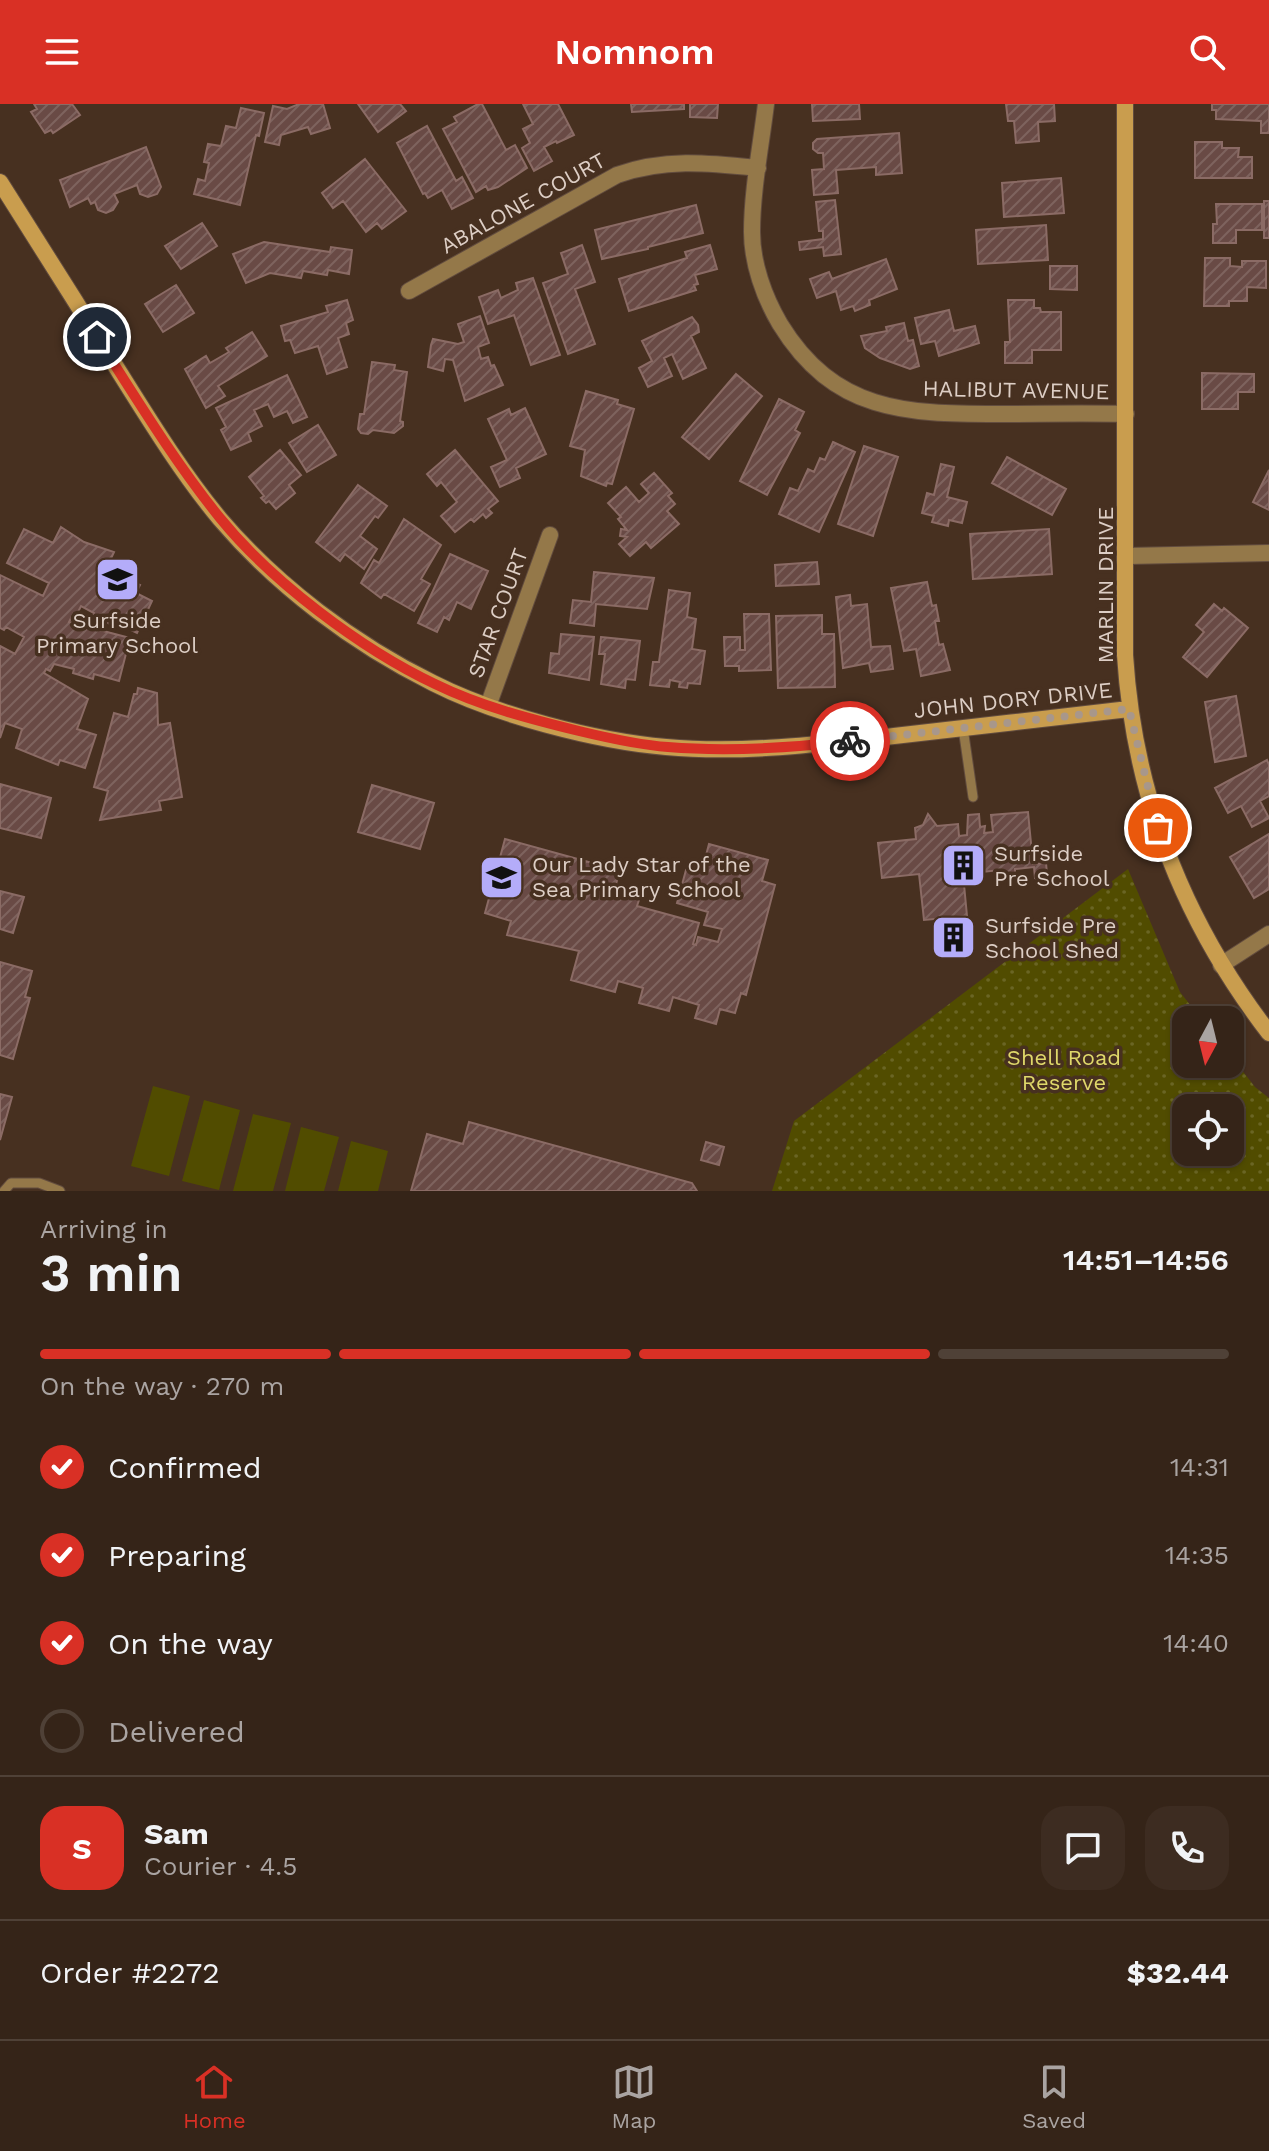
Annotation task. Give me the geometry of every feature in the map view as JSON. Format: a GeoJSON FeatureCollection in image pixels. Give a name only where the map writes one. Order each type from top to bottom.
{"type":"FeatureCollection","features":[{"type":"Feature","properties":{"kind":"street","name":"HALIBUT AVENUE"},"geometry":{"type":"LineString","coordinates":[[766,104],[752,233],[758,270],[769,305],[790,341],[818,371],[852,395],[892,409],[935,414],[1126,414]]}},
{"type":"Feature","properties":{"kind":"street","name":"MARLIN DRIVE"},"geometry":{"type":"LineString","coordinates":[[1125,104],[1125,655],[1129,709],[1158,828],[1179,885],[1235,989],[1269,1033]]}},
{"type":"Feature","properties":{"kind":"street","name":"ABALONE COURT"},"geometry":{"type":"LineString","coordinates":[[409,291],[617,175],[664,163],[699,162],[758,168]]}},
{"type":"Feature","properties":{"kind":"street","name":"JOHN DORY DRIVE"},"geometry":{"type":"LineString","coordinates":[[0,182],[144,410],[220,519],[265,566],[310,604],[364,643],[434,684],[488,706],[590,734],[666,747],[796,747],[1129,709]]}},
{"type":"Feature","properties":{"kind":"street","name":"STAR COURT"},"geometry":{"type":"LineString","coordinates":[[488,706],[550,535]]}},
{"type":"Feature","properties":{"kind":"street"},"geometry":{"type":"LineString","coordinates":[[1127,556],[1269,553]]}},
{"type":"Feature","properties":{"kind":"street"},"geometry":{"type":"LineString","coordinates":[[1221,965],[1269,934]]}},
{"type":"Feature","properties":{"kind":"lane"},"geometry":{"type":"LineString","coordinates":[[963,728],[973,797]]}},
{"type":"Feature","properties":{"kind":"lane"},"geometry":{"type":"LineString","coordinates":[[4,1191],[11,1183],[39,1183],[60,1191]]}},
{"type":"Feature","properties":{"kind":"green space","name":"Shell Road Reserve"},"geometry":{"type":"Polygon","coordinates":[[[1128,869],[1180,992],[1191,1006],[1172,1006],[1172,1078],[1244,1078],[1244,1073],[1269,1098],[1269,1191],[772,1191],[794,1121],[1128,869]]]}},
{"type":"Feature","properties":{"kind":"green space"},"geometry":{"type":"Polygon","coordinates":[[[153,1086],[190,1096],[169,1176],[131,1166],[153,1086]]]}},
{"type":"Feature","properties":{"kind":"green space"},"geometry":{"type":"Polygon","coordinates":[[[204,1100],[240,1110],[219,1190],[182,1181],[204,1100]]]}},
{"type":"Feature","properties":{"kind":"green space"},"geometry":{"type":"Polygon","coordinates":[[[253,1114],[291,1123],[273,1191],[233,1191],[253,1114]]]}},
{"type":"Feature","properties":{"kind":"green space"},"geometry":{"type":"Polygon","coordinates":[[[301,1127],[339,1137],[324,1191],[285,1191],[301,1127]]]}},
{"type":"Feature","properties":{"kind":"green space"},"geometry":{"type":"Polygon","coordinates":[[[351,1141],[388,1151],[378,1191],[338,1191],[351,1141]]]}},
{"type":"Feature","properties":{"kind":"building"},"geometry":{"type":"Polygon","coordinates":[[[34,104],[72,104],[80,115],[53,133],[51,130],[45,133],[31,112],[37,109],[34,104]]]}},
{"type":"Feature","properties":{"kind":"building"},"geometry":{"type":"Polygon","coordinates":[[[299,104],[323,104],[330,128],[311,134],[308,127],[281,135],[279,145],[265,142],[273,106],[287,109],[299,104]]]}},
{"type":"Feature","properties":{"kind":"building"},"geometry":{"type":"Polygon","coordinates":[[[358,104],[400,104],[406,111],[378,132],[358,104]]]}},
{"type":"Feature","properties":{"kind":"building"},"geometry":{"type":"Polygon","coordinates":[[[482,104],[506,150],[515,145],[527,168],[498,187],[488,190],[486,186],[476,192],[443,129],[457,122],[454,117],[482,104]]]}},
{"type":"Feature","properties":{"kind":"building"},"geometry":{"type":"Polygon","coordinates":[[[523,104],[558,104],[574,135],[544,147],[552,161],[534,171],[522,148],[530,143],[523,129],[533,124],[523,104]]]}},
{"type":"Feature","properties":{"kind":"building"},"geometry":{"type":"Polygon","coordinates":[[[631,104],[684,104],[684,109],[632,112],[631,104]]]}},
{"type":"Feature","properties":{"kind":"building"},"geometry":{"type":"Polygon","coordinates":[[[690,104],[718,104],[717,118],[690,117],[690,104]]]}},
{"type":"Feature","properties":{"kind":"building"},"geometry":{"type":"Polygon","coordinates":[[[812,104],[859,104],[860,119],[813,121],[812,104]]]}},
{"type":"Feature","properties":{"kind":"building"},"geometry":{"type":"Polygon","coordinates":[[[1006,104],[1054,104],[1055,121],[1038,122],[1039,141],[1016,143],[1014,121],[1008,121],[1006,104]]]}},
{"type":"Feature","properties":{"kind":"building"},"geometry":{"type":"Polygon","coordinates":[[[1212,104],[1269,104],[1269,133],[1261,133],[1261,121],[1216,119],[1212,104]]]}},
{"type":"Feature","properties":{"kind":"building"},"geometry":{"type":"Polygon","coordinates":[[[241,108],[264,113],[240,205],[194,194],[198,179],[205,181],[209,163],[204,162],[208,144],[221,146],[226,126],[236,128],[241,108]]]}},
{"type":"Feature","properties":{"kind":"building"},"geometry":{"type":"Polygon","coordinates":[[[427,126],[456,181],[462,177],[473,198],[452,209],[442,190],[428,198],[423,194],[397,143],[427,126]]]}},
{"type":"Feature","properties":{"kind":"building"},"geometry":{"type":"Polygon","coordinates":[[[899,133],[902,173],[876,175],[876,167],[836,170],[838,193],[814,195],[812,170],[824,169],[823,153],[813,149],[817,139],[899,133]]]}},
{"type":"Feature","properties":{"kind":"building"},"geometry":{"type":"Polygon","coordinates":[[[1195,142],[1222,142],[1222,148],[1239,148],[1238,157],[1252,157],[1252,178],[1195,178],[1195,142]]]}},
{"type":"Feature","properties":{"kind":"building"},"geometry":{"type":"Polygon","coordinates":[[[146,147],[161,187],[157,194],[148,197],[140,194],[137,185],[114,194],[118,202],[113,210],[106,213],[98,210],[95,202],[91,204],[88,198],[70,207],[60,180],[146,147]]]}},
{"type":"Feature","properties":{"kind":"building"},"geometry":{"type":"Polygon","coordinates":[[[365,159],[406,211],[382,229],[377,223],[366,232],[343,201],[333,208],[322,193],[365,159]]]}},
{"type":"Feature","properties":{"kind":"building"},"geometry":{"type":"Polygon","coordinates":[[[1061,178],[1064,213],[1004,217],[1002,183],[1061,178]]]}},
{"type":"Feature","properties":{"kind":"building"},"geometry":{"type":"Polygon","coordinates":[[[835,200],[841,254],[824,256],[823,247],[800,250],[799,242],[823,239],[823,231],[819,231],[816,202],[835,200]]]}},
{"type":"Feature","properties":{"kind":"building"},"geometry":{"type":"Polygon","coordinates":[[[1264,201],[1269,201],[1269,238],[1264,238],[1264,201]]]}},
{"type":"Feature","properties":{"kind":"building"},"geometry":{"type":"Polygon","coordinates":[[[1216,204],[1262,204],[1262,230],[1236,230],[1236,243],[1213,243],[1213,224],[1217,224],[1216,204]]]}},
{"type":"Feature","properties":{"kind":"building"},"geometry":{"type":"Polygon","coordinates":[[[696,205],[703,233],[602,259],[595,230],[696,205]]]}},
{"type":"Feature","properties":{"kind":"building"},"geometry":{"type":"Polygon","coordinates":[[[202,223],[217,246],[181,269],[165,246],[202,223]]]}},
{"type":"Feature","properties":{"kind":"building"},"geometry":{"type":"Polygon","coordinates":[[[1046,225],[1048,260],[978,264],[976,230],[1046,225]]]}},
{"type":"Feature","properties":{"kind":"building"},"geometry":{"type":"Polygon","coordinates":[[[264,242],[330,252],[331,247],[352,250],[349,274],[328,270],[327,275],[303,271],[301,278],[270,273],[246,283],[233,254],[264,242]]]}},
{"type":"Feature","properties":{"kind":"building"},"geometry":{"type":"Polygon","coordinates":[[[582,245],[595,282],[575,289],[595,344],[568,354],[543,283],[568,274],[561,253],[582,245]]]}},
{"type":"Feature","properties":{"kind":"building"},"geometry":{"type":"Polygon","coordinates":[[[710,245],[717,269],[695,275],[696,290],[629,311],[619,279],[687,258],[685,252],[710,245]]]}},
{"type":"Feature","properties":{"kind":"building"},"geometry":{"type":"Polygon","coordinates":[[[1205,258],[1230,258],[1230,266],[1242,267],[1242,261],[1266,261],[1266,288],[1247,287],[1247,301],[1229,301],[1229,306],[1204,306],[1205,258]]]}},
{"type":"Feature","properties":{"kind":"building"},"geometry":{"type":"Polygon","coordinates":[[[886,259],[897,289],[869,300],[870,305],[855,311],[853,306],[841,310],[836,291],[817,298],[810,279],[829,272],[832,279],[886,259]]]}},
{"type":"Feature","properties":{"kind":"building"},"geometry":{"type":"Polygon","coordinates":[[[1050,266],[1077,266],[1077,290],[1050,289],[1050,266]]]}},
{"type":"Feature","properties":{"kind":"building"},"geometry":{"type":"Polygon","coordinates":[[[533,278],[560,355],[531,365],[514,315],[488,324],[479,297],[498,290],[501,298],[518,290],[516,283],[533,278]]]}},
{"type":"Feature","properties":{"kind":"building"},"geometry":{"type":"Polygon","coordinates":[[[176,285],[194,313],[163,332],[145,304],[176,285]]]}},
{"type":"Feature","properties":{"kind":"building"},"geometry":{"type":"Polygon","coordinates":[[[347,300],[353,320],[346,323],[349,334],[338,338],[347,367],[327,374],[318,346],[295,353],[290,340],[285,341],[281,326],[328,312],[326,306],[347,300]]]}},
{"type":"Feature","properties":{"kind":"building"},"geometry":{"type":"Polygon","coordinates":[[[1008,300],[1034,300],[1034,308],[1040,308],[1041,312],[1061,312],[1061,350],[1032,350],[1032,363],[1005,363],[1005,342],[1010,342],[1008,300]]]}},
{"type":"Feature","properties":{"kind":"building"},"geometry":{"type":"Polygon","coordinates":[[[949,310],[954,331],[975,326],[979,343],[939,356],[935,341],[921,344],[915,318],[949,310]]]}},
{"type":"Feature","properties":{"kind":"building"},"geometry":{"type":"Polygon","coordinates":[[[480,316],[489,343],[478,347],[481,359],[488,357],[503,385],[465,401],[453,360],[445,359],[443,371],[428,367],[431,345],[433,339],[458,344],[464,342],[458,324],[480,316]]]}},
{"type":"Feature","properties":{"kind":"building"},"geometry":{"type":"Polygon","coordinates":[[[692,317],[699,332],[691,336],[706,368],[683,379],[672,354],[664,358],[672,376],[648,387],[639,368],[652,361],[642,341],[692,317]]]}},
{"type":"Feature","properties":{"kind":"building"},"geometry":{"type":"Polygon","coordinates":[[[904,323],[908,341],[913,340],[919,366],[910,369],[880,358],[865,348],[861,336],[887,331],[886,327],[904,323]]]}},
{"type":"Feature","properties":{"kind":"building"},"geometry":{"type":"Polygon","coordinates":[[[252,332],[267,356],[218,386],[225,396],[206,408],[185,369],[206,356],[210,363],[229,352],[226,348],[252,332]]]}},
{"type":"Feature","properties":{"kind":"building"},"geometry":{"type":"Polygon","coordinates":[[[372,362],[395,365],[394,370],[407,372],[400,421],[403,426],[394,433],[373,430],[368,434],[358,429],[360,414],[364,414],[372,362]]]}},
{"type":"Feature","properties":{"kind":"building"},"geometry":{"type":"Polygon","coordinates":[[[1202,373],[1254,374],[1254,392],[1238,392],[1238,409],[1202,409],[1202,373]]]}},
{"type":"Feature","properties":{"kind":"building"},"geometry":{"type":"Polygon","coordinates":[[[736,374],[762,396],[709,459],[682,437],[736,374]]]}},
{"type":"Feature","properties":{"kind":"building"},"geometry":{"type":"Polygon","coordinates":[[[287,375],[307,417],[293,423],[287,411],[274,417],[268,404],[254,410],[262,426],[248,433],[251,441],[231,450],[221,430],[226,427],[216,408],[287,375]]]}},
{"type":"Feature","properties":{"kind":"building"},"geometry":{"type":"Polygon","coordinates":[[[586,391],[618,400],[617,404],[634,409],[612,484],[607,483],[606,486],[581,476],[585,450],[570,446],[586,391]]]}},
{"type":"Feature","properties":{"kind":"building"},"geometry":{"type":"Polygon","coordinates":[[[779,399],[804,412],[795,430],[800,433],[767,495],[740,481],[779,399]]]}},
{"type":"Feature","properties":{"kind":"building"},"geometry":{"type":"Polygon","coordinates":[[[525,408],[546,454],[516,468],[520,478],[500,487],[491,467],[507,460],[488,419],[509,409],[511,415],[525,408]]]}},
{"type":"Feature","properties":{"kind":"building"},"geometry":{"type":"Polygon","coordinates":[[[318,425],[336,455],[307,472],[289,443],[318,425]]]}},
{"type":"Feature","properties":{"kind":"building"},"geometry":{"type":"Polygon","coordinates":[[[833,442],[855,452],[819,532],[779,514],[790,488],[798,491],[808,469],[814,472],[820,458],[825,460],[833,442]]]}},
{"type":"Feature","properties":{"kind":"building"},"geometry":{"type":"Polygon","coordinates":[[[864,446],[898,457],[873,536],[838,524],[864,446]]]}},
{"type":"Feature","properties":{"kind":"building"},"geometry":{"type":"Polygon","coordinates":[[[280,450],[301,475],[289,485],[295,493],[276,509],[261,498],[264,496],[249,477],[280,450]]]}},
{"type":"Feature","properties":{"kind":"building"},"geometry":{"type":"Polygon","coordinates":[[[455,450],[498,501],[488,509],[492,513],[486,518],[483,514],[474,522],[471,519],[455,532],[441,516],[457,502],[441,482],[437,486],[427,474],[455,450]]]}},
{"type":"Feature","properties":{"kind":"building"},"geometry":{"type":"Polygon","coordinates":[[[1007,457],[1066,489],[1052,515],[992,483],[1007,457]]]}},
{"type":"Feature","properties":{"kind":"building"},"geometry":{"type":"Polygon","coordinates":[[[941,464],[954,467],[947,497],[967,502],[962,523],[949,520],[948,526],[932,522],[934,516],[922,513],[927,493],[934,495],[941,464]]]}},
{"type":"Feature","properties":{"kind":"building"},"geometry":{"type":"Polygon","coordinates":[[[1269,470],[1269,510],[1253,502],[1269,470]]]}},
{"type":"Feature","properties":{"kind":"building"},"geometry":{"type":"Polygon","coordinates":[[[654,473],[672,493],[668,496],[675,504],[667,511],[679,524],[651,548],[646,542],[630,556],[619,544],[627,537],[620,536],[621,529],[627,530],[618,519],[621,517],[608,503],[626,487],[639,502],[649,493],[641,484],[654,473]]]}},
{"type":"Feature","properties":{"kind":"building"},"geometry":{"type":"Polygon","coordinates":[[[358,485],[387,506],[360,536],[377,549],[364,569],[345,554],[340,561],[316,542],[358,485]]]}},
{"type":"Feature","properties":{"kind":"building"},"geometry":{"type":"Polygon","coordinates":[[[404,519],[441,545],[421,579],[430,584],[414,611],[384,594],[381,598],[361,583],[374,560],[379,563],[404,519]]]}},
{"type":"Feature","properties":{"kind":"building"},"geometry":{"type":"Polygon","coordinates":[[[61,527],[84,542],[114,552],[106,569],[140,585],[136,593],[152,601],[137,633],[93,616],[94,613],[81,606],[69,622],[130,638],[119,681],[94,674],[93,679],[73,673],[74,669],[54,664],[50,671],[46,669],[44,673],[88,699],[77,729],[96,735],[85,768],[60,760],[58,765],[16,748],[22,729],[5,723],[0,738],[0,646],[15,654],[24,637],[6,627],[4,630],[0,628],[0,575],[43,596],[49,583],[7,563],[24,529],[53,543],[61,527]]]}},
{"type":"Feature","properties":{"kind":"building"},"geometry":{"type":"Polygon","coordinates":[[[1049,529],[1052,574],[973,579],[970,534],[1049,529]]]}},
{"type":"Feature","properties":{"kind":"building"},"geometry":{"type":"Polygon","coordinates":[[[450,554],[488,571],[471,609],[457,602],[449,620],[444,617],[437,632],[418,623],[450,554]]]}},
{"type":"Feature","properties":{"kind":"building"},"geometry":{"type":"Polygon","coordinates":[[[817,562],[819,584],[776,586],[775,565],[817,562]]]}},
{"type":"Feature","properties":{"kind":"building"},"geometry":{"type":"Polygon","coordinates":[[[594,572],[654,578],[647,609],[596,604],[594,626],[570,623],[573,600],[591,602],[594,572]]]}},
{"type":"Feature","properties":{"kind":"building"},"geometry":{"type":"Polygon","coordinates":[[[927,582],[932,606],[936,605],[939,645],[943,644],[950,670],[921,676],[916,649],[904,651],[891,588],[927,582]]]}},
{"type":"Feature","properties":{"kind":"building"},"geometry":{"type":"Polygon","coordinates":[[[669,590],[690,593],[687,617],[696,619],[692,649],[705,651],[700,684],[688,683],[687,688],[679,687],[680,682],[670,680],[669,687],[650,685],[653,662],[659,662],[669,590]]]}},
{"type":"Feature","properties":{"kind":"building"},"geometry":{"type":"Polygon","coordinates":[[[850,595],[851,606],[867,604],[871,647],[890,646],[893,669],[871,672],[869,663],[843,668],[836,597],[850,595]]]}},
{"type":"Feature","properties":{"kind":"building"},"geometry":{"type":"Polygon","coordinates":[[[1214,604],[1222,611],[1224,608],[1248,628],[1207,677],[1183,657],[1204,632],[1196,625],[1214,604]]]}},
{"type":"Feature","properties":{"kind":"building"},"geometry":{"type":"Polygon","coordinates":[[[744,614],[769,614],[771,670],[739,671],[739,666],[725,666],[724,637],[740,637],[740,650],[745,650],[744,614]]]}},
{"type":"Feature","properties":{"kind":"building"},"geometry":{"type":"Polygon","coordinates":[[[822,615],[822,634],[834,634],[835,687],[778,688],[776,616],[822,615]]]}},
{"type":"Feature","properties":{"kind":"building"},"geometry":{"type":"Polygon","coordinates":[[[561,634],[594,637],[589,680],[549,673],[551,653],[559,654],[561,634]]]}},
{"type":"Feature","properties":{"kind":"building"},"geometry":{"type":"Polygon","coordinates":[[[601,637],[640,641],[635,680],[626,679],[625,688],[601,684],[605,654],[599,654],[601,637]]]}},
{"type":"Feature","properties":{"kind":"building"},"geometry":{"type":"Polygon","coordinates":[[[138,688],[157,693],[158,725],[170,723],[182,797],[159,801],[161,810],[100,820],[108,791],[94,787],[114,713],[128,717],[138,688]]]}},
{"type":"Feature","properties":{"kind":"building"},"geometry":{"type":"Polygon","coordinates":[[[1236,696],[1246,756],[1215,762],[1205,702],[1236,696]]]}},
{"type":"Feature","properties":{"kind":"building"},"geometry":{"type":"Polygon","coordinates":[[[1267,760],[1269,796],[1260,801],[1269,818],[1252,827],[1241,806],[1228,813],[1215,788],[1267,760]]]}},
{"type":"Feature","properties":{"kind":"building"},"geometry":{"type":"Polygon","coordinates":[[[0,784],[51,798],[41,838],[0,828],[0,784]]]}},
{"type":"Feature","properties":{"kind":"building"},"geometry":{"type":"Polygon","coordinates":[[[372,785],[434,803],[420,849],[358,832],[372,785]]]}},
{"type":"Feature","properties":{"kind":"building","name":"Surfside Pre School"},"geometry":{"type":"Polygon","coordinates":[[[1028,812],[1033,864],[1046,863],[1048,885],[1035,878],[1034,867],[1015,869],[1015,873],[1001,875],[1000,870],[963,874],[967,916],[924,920],[919,874],[882,878],[878,843],[916,839],[915,828],[923,825],[928,814],[937,826],[958,824],[959,836],[967,835],[968,815],[979,814],[980,827],[985,826],[984,833],[993,832],[991,815],[1028,812]]]}},
{"type":"Feature","properties":{"kind":"building"},"geometry":{"type":"Polygon","coordinates":[[[1269,834],[1269,889],[1254,898],[1230,857],[1269,834]]]}},
{"type":"Feature","properties":{"kind":"building"},"geometry":{"type":"Polygon","coordinates":[[[505,839],[603,866],[602,869],[619,874],[616,884],[642,891],[637,906],[699,923],[693,944],[696,945],[698,937],[718,942],[722,929],[704,925],[708,912],[677,903],[686,870],[692,872],[695,860],[704,863],[709,844],[768,860],[762,881],[775,885],[746,995],[741,993],[735,1013],[720,1009],[716,1024],[695,1018],[699,1005],[673,997],[669,1011],[639,1003],[643,988],[618,981],[615,992],[571,980],[579,951],[507,935],[511,921],[485,913],[505,839]]]}},
{"type":"Feature","properties":{"kind":"building"},"geometry":{"type":"Polygon","coordinates":[[[0,891],[24,897],[13,933],[0,929],[0,891]]]}},
{"type":"Feature","properties":{"kind":"building","name":"Surfside Pre School Shed"},"geometry":{"type":"Polygon","coordinates":[[[971,924],[973,937],[967,937],[969,952],[948,954],[946,940],[941,940],[939,927],[971,924]]]}},
{"type":"Feature","properties":{"kind":"building"},"geometry":{"type":"Polygon","coordinates":[[[0,962],[32,971],[25,997],[30,998],[13,1059],[0,1055],[0,962]]]}},
{"type":"Feature","properties":{"kind":"building"},"geometry":{"type":"Polygon","coordinates":[[[0,1094],[12,1097],[0,1140],[0,1094]]]}},
{"type":"Feature","properties":{"kind":"building"},"geometry":{"type":"Polygon","coordinates":[[[469,1122],[692,1183],[697,1191],[411,1191],[427,1134],[463,1144],[469,1122]]]}},
{"type":"Feature","properties":{"kind":"building"},"geometry":{"type":"Polygon","coordinates":[[[706,1142],[724,1147],[719,1165],[701,1160],[706,1142]]]}},
{"type":"Feature","properties":{"kind":"way so far"},"geometry":{"type":"LineString","coordinates":[[850,741],[1129,709],[1158,828]]}},
{"type":"Feature","properties":{"kind":"place","name":"Surfside Primary School"},"geometry":{"type":"Point","coordinates":[117,579]}},
{"type":"Feature","properties":{"kind":"place","name":"Surfside Pre School"},"geometry":{"type":"Point","coordinates":[963,866]}},
{"type":"Feature","properties":{"kind":"place","name":"Our Lady Star of the Sea Primary School"},"geometry":{"type":"Point","coordinates":[501,877]}},
{"type":"Feature","properties":{"kind":"place","name":"Surfside Pre School Shed"},"geometry":{"type":"Point","coordinates":[954,938]}},
{"type":"Feature","properties":{"kind":"route"},"geometry":{"type":"LineString","coordinates":[[97,337],[183,469],[220,519],[265,566],[364,643],[434,684],[488,706],[548,724],[666,747],[796,747],[850,741]]}}]}
